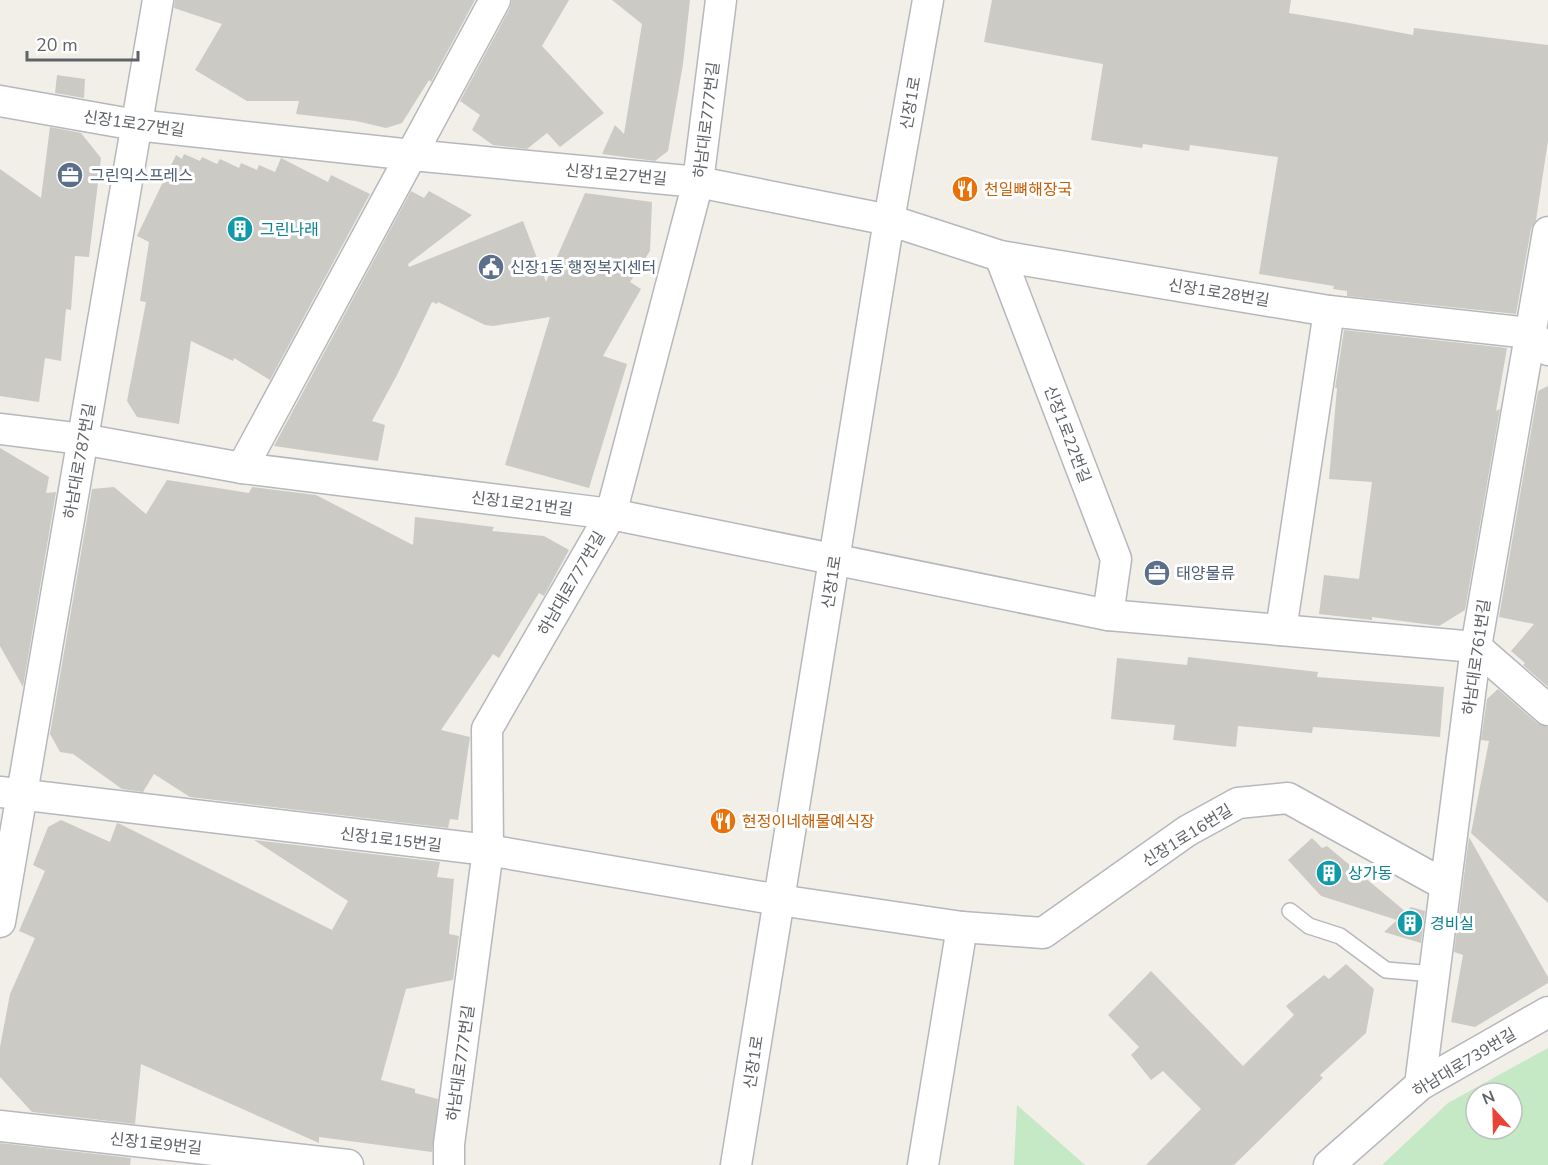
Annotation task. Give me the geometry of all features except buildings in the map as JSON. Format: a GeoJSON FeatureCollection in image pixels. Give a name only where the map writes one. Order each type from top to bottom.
{"type":"FeatureCollection","features":[{"type":"Feature","properties":{"kind":"street","name":"하남대로787번길"},"geometry":{"type":"LineString","coordinates":[[0,922],[11,794],[82,439],[158,0]]}},
{"type":"Feature","properties":{"kind":"street"},"geometry":{"type":"LineString","coordinates":[[242,468],[495,0]]}},
{"type":"Feature","properties":{"kind":"street","name":"하남대로777번길"},"geometry":{"type":"LineString","coordinates":[[449,1165],[449,1144],[488,850],[487,729],[610,514],[698,182],[721,0]]}},
{"type":"Feature","properties":{"kind":"street","name":"신장1로"},"geometry":{"type":"LineString","coordinates":[[736,1165],[889,220],[928,0]]}},
{"type":"Feature","properties":{"kind":"street","name":"신장1로27번길"},"geometry":{"type":"LineString","coordinates":[[0,100],[136,125],[412,155],[698,182],[889,220]]}},
{"type":"Feature","properties":{"kind":"street","name":"신장1로28번길"},"geometry":{"type":"LineString","coordinates":[[889,220],[1000,256],[1329,311],[1539,341]]}},
{"type":"Feature","properties":{"kind":"street","name":"하남대로761번길"},"geometry":{"type":"LineString","coordinates":[[1420,1085],[1476,647],[1539,341],[1548,231]]}},
{"type":"Feature","properties":{"kind":"street","name":"신장1로22번길"},"geometry":{"type":"LineString","coordinates":[[1000,256],[1116,559],[1108,615]]}},
{"type":"Feature","properties":{"kind":"street"},"geometry":{"type":"LineString","coordinates":[[1281,630],[1329,311]]}},
{"type":"Feature","properties":{"kind":"street","name":"신장1로21번길"},"geometry":{"type":"LineString","coordinates":[[0,429],[82,439],[242,468],[610,514],[835,559]]}},
{"type":"Feature","properties":{"kind":"street"},"geometry":{"type":"LineString","coordinates":[[835,559],[1108,615],[1476,647],[1548,710]]}},
{"type":"Feature","properties":{"kind":"street","name":"신장1로15번길"},"geometry":{"type":"LineString","coordinates":[[11,794],[488,850],[779,900]]}},
{"type":"Feature","properties":{"kind":"street","name":"신장1로16번길"},"geometry":{"type":"LineString","coordinates":[[779,900],[962,927],[1042,933],[1186,831],[1238,803],[1288,798],[1445,885]]}},
{"type":"Feature","properties":{"kind":"street"},"geometry":{"type":"LineString","coordinates":[[923,1165],[962,927]]}},
{"type":"Feature","properties":{"kind":"street","name":"하남대로739번길"},"geometry":{"type":"LineString","coordinates":[[1329,1165],[1420,1085],[1548,1012]]}},
{"type":"Feature","properties":{"kind":"street","name":"신장1로9번길"},"geometry":{"type":"LineString","coordinates":[[0,1126],[348,1165]]}},
{"type":"Feature","properties":{"kind":"lane"},"geometry":{"type":"LineString","coordinates":[[1290,911],[1309,926],[1340,936],[1386,970],[1434,974]]}},
{"type":"Feature","properties":{"kind":"green space"},"geometry":{"type":"Polygon","coordinates":[[[1548,1048],[1548,1165],[1382,1165],[1448,1103],[1464,1094],[1464,1141],[1524,1141],[1524,1081],[1488,1081],[1548,1048]]]}},
{"type":"Feature","properties":{"kind":"green space"},"geometry":{"type":"Polygon","coordinates":[[[1017,1105],[1085,1165],[1014,1165],[1017,1105]]]}},
{"type":"Feature","properties":{"kind":"place","name":"그린익스프레스"},"geometry":{"type":"Point","coordinates":[70,175]}},
{"type":"Feature","properties":{"kind":"place","name":"천일뼈해장국"},"geometry":{"type":"Point","coordinates":[965,189]}},
{"type":"Feature","properties":{"kind":"place","name":"그린나래"},"geometry":{"type":"Point","coordinates":[240,229]}},
{"type":"Feature","properties":{"kind":"place","name":"신장1동 행정복지센터"},"geometry":{"type":"Point","coordinates":[491,267]}},
{"type":"Feature","properties":{"kind":"place","name":"태양물류"},"geometry":{"type":"Point","coordinates":[1157,573]}},
{"type":"Feature","properties":{"kind":"place","name":"현정이네해물예식장"},"geometry":{"type":"Point","coordinates":[723,821]}},
{"type":"Feature","properties":{"kind":"place","name":"상가동"},"geometry":{"type":"Point","coordinates":[1329,873]}},
{"type":"Feature","properties":{"kind":"place","name":"경비실"},"geometry":{"type":"Point","coordinates":[1410,923]}}]}
